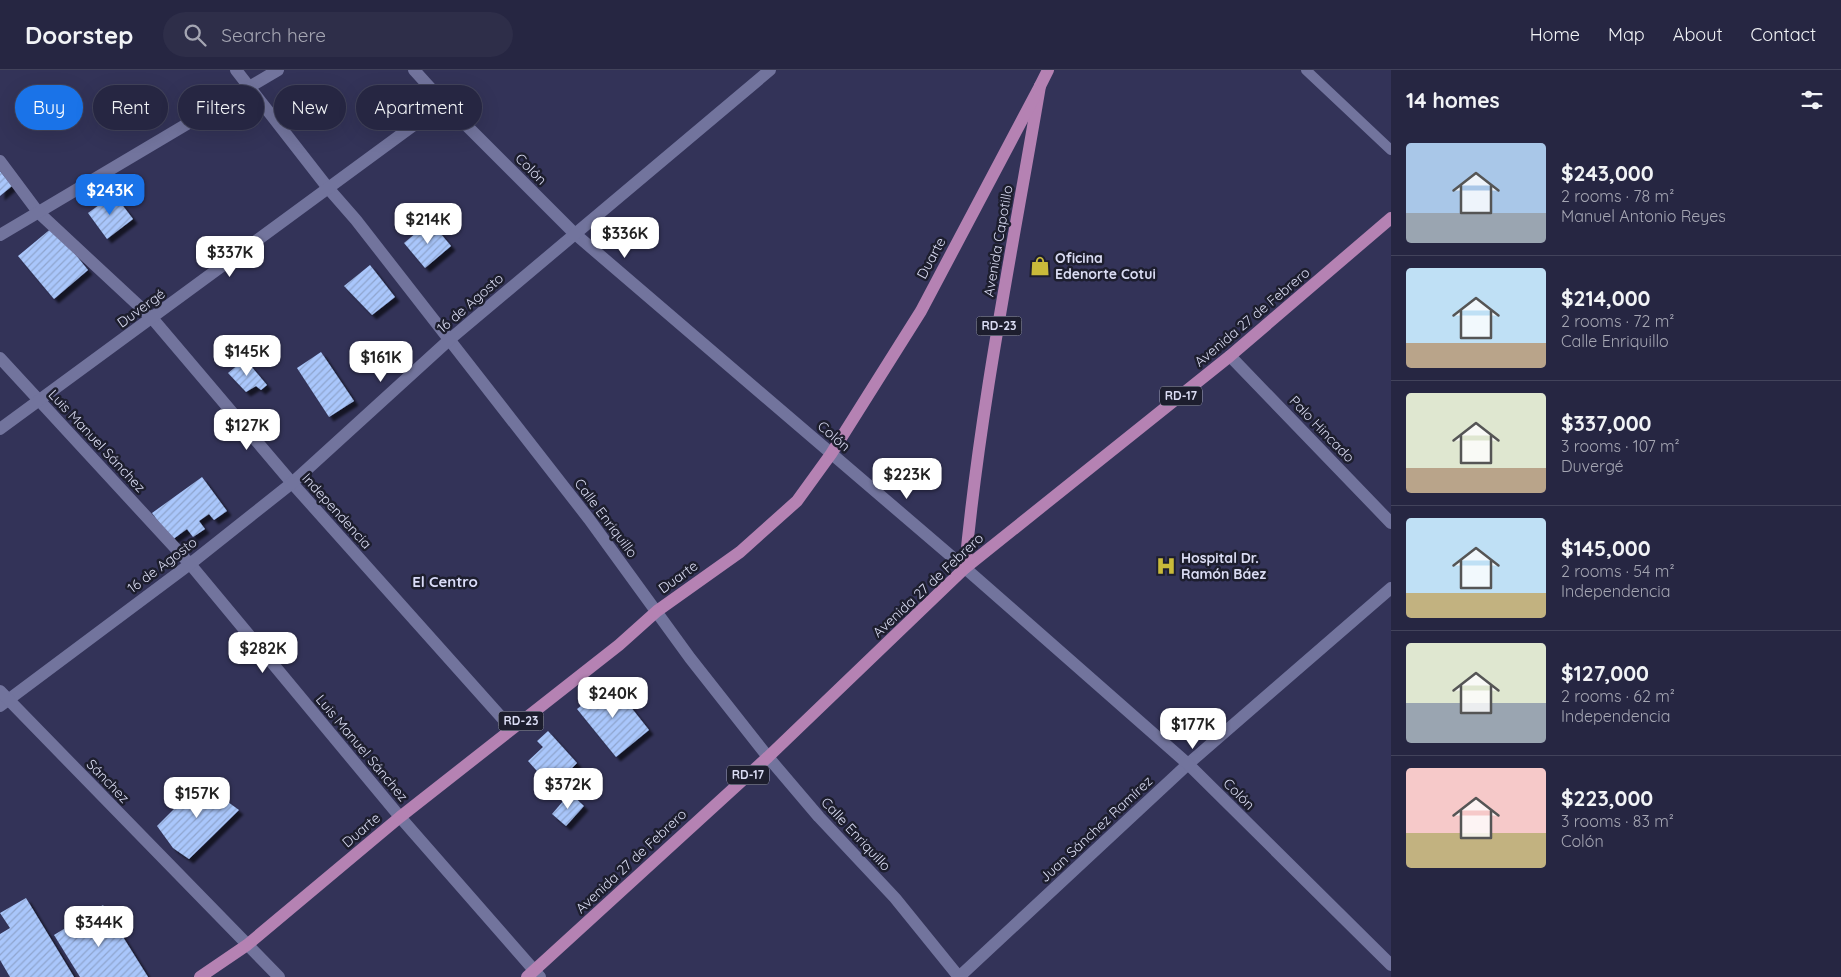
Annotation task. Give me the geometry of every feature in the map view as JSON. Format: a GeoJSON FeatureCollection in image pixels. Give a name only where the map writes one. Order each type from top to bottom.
{"type":"FeatureCollection","features":[{"type":"Feature","properties":{"kind":"main road","name":"Avenida Capotillo"},"geometry":{"type":"LineString","coordinates":[[965,568],[973,482],[1040,86],[1048,70]]}},
{"type":"Feature","properties":{"kind":"main road","name":"Duarte"},"geometry":{"type":"LineString","coordinates":[[200,977],[248,945],[400,817],[619,645],[657,611],[740,552],[797,501],[831,454],[920,311],[1040,86]]}},
{"type":"Feature","properties":{"kind":"main road","name":"Avenida 27 de Febrero"},"geometry":{"type":"LineString","coordinates":[[534,975],[768,757],[965,568],[1230,356],[1391,218]]}},
{"type":"Feature","properties":{"kind":"street","name":"Calle Enriquillo"},"geometry":{"type":"LineString","coordinates":[[236,70],[248,85]]}},
{"type":"Feature","properties":{"kind":"street"},"geometry":{"type":"LineString","coordinates":[[251,85],[278,70]]}},
{"type":"Feature","properties":{"kind":"street","name":"Colón"},"geometry":{"type":"LineString","coordinates":[[414,70],[428,85]]}},
{"type":"Feature","properties":{"kind":"street","name":"16 de Agosto"},"geometry":{"type":"LineString","coordinates":[[3,699],[190,564],[292,483],[449,340],[770,70]]}},
{"type":"Feature","properties":{"kind":"street","name":"Calle Enriquillo"},"geometry":{"type":"LineString","coordinates":[[264,105],[589,518],[690,658],[768,757],[819,817],[895,898],[959,977]]}},
{"type":"Feature","properties":{"kind":"street"},"geometry":{"type":"LineString","coordinates":[[0,235],[178,128]]}},
{"type":"Feature","properties":{"kind":"street","name":"Duvergé"},"geometry":{"type":"LineString","coordinates":[[0,430],[407,130]]}},
{"type":"Feature","properties":{"kind":"street","name":"Colón"},"geometry":{"type":"LineString","coordinates":[[471,130],[574,233],[965,568],[1188,764],[1391,965]]}},
{"type":"Feature","properties":{"kind":"street","name":"Independencia"},"geometry":{"type":"LineString","coordinates":[[0,161],[38,212],[152,318],[292,483],[511,728]]}},
{"type":"Feature","properties":{"kind":"street","name":"Palo Hincado"},"geometry":{"type":"LineString","coordinates":[[1230,356],[1391,523]]}},
{"type":"Feature","properties":{"kind":"street","name":"Luis Manuel Sánchez"},"geometry":{"type":"LineString","coordinates":[[0,358],[190,564],[534,975]]}},
{"type":"Feature","properties":{"kind":"street","name":"Juan Sánchez Ramírez"},"geometry":{"type":"LineString","coordinates":[[959,977],[1188,764],[1391,588]]}},
{"type":"Feature","properties":{"kind":"street","name":"Sánchez"},"geometry":{"type":"LineString","coordinates":[[3,699],[279,977]]}},
{"type":"Feature","properties":{"kind":"lane"},"geometry":{"type":"LineString","coordinates":[[1306,70],[1391,150]]}},
{"type":"Feature","properties":{"kind":"building"},"geometry":{"type":"Polygon","coordinates":[[[0,171],[12,186],[0,196],[0,171]]]}},
{"type":"Feature","properties":{"kind":"building"},"geometry":{"type":"Polygon","coordinates":[[[114,194],[133,219],[107,239],[88,213],[114,194]]]}},
{"type":"Feature","properties":{"kind":"building"},"geometry":{"type":"Polygon","coordinates":[[[430,221],[451,246],[425,268],[404,243],[430,221]]]}},
{"type":"Feature","properties":{"kind":"building"},"geometry":{"type":"Polygon","coordinates":[[[53,227],[88,270],[54,299],[18,256],[53,227]]]}},
{"type":"Feature","properties":{"kind":"building"},"geometry":{"type":"Polygon","coordinates":[[[370,265],[395,297],[372,315],[344,286],[370,265]]]}},
{"type":"Feature","properties":{"kind":"building"},"geometry":{"type":"Polygon","coordinates":[[[321,352],[354,401],[329,417],[297,368],[321,352]]]}},
{"type":"Feature","properties":{"kind":"building"},"geometry":{"type":"Polygon","coordinates":[[[245,359],[267,385],[261,390],[256,386],[246,392],[228,373],[245,359]]]}},
{"type":"Feature","properties":{"kind":"building"},"geometry":{"type":"Polygon","coordinates":[[[202,477],[227,511],[214,520],[209,514],[199,521],[205,529],[193,537],[187,529],[172,540],[152,513],[202,477]]]}},
{"type":"Feature","properties":{"kind":"building"},"geometry":{"type":"Polygon","coordinates":[[[611,682],[649,730],[616,757],[577,709],[611,682]]]}},
{"type":"Feature","properties":{"kind":"building"},"geometry":{"type":"Polygon","coordinates":[[[548,731],[577,763],[572,768],[580,776],[570,785],[566,781],[555,791],[528,761],[543,747],[537,741],[548,731]]]}},
{"type":"Feature","properties":{"kind":"building"},"geometry":{"type":"Polygon","coordinates":[[[206,777],[221,797],[239,810],[189,859],[173,848],[157,826],[206,777]]]}},
{"type":"Feature","properties":{"kind":"building"},"geometry":{"type":"Polygon","coordinates":[[[570,793],[584,806],[566,826],[552,814],[570,793]]]}},
{"type":"Feature","properties":{"kind":"building"},"geometry":{"type":"Polygon","coordinates":[[[26,898],[74,977],[10,977],[0,960],[0,934],[10,928],[0,913],[26,898]]]}},
{"type":"Feature","properties":{"kind":"building"},"geometry":{"type":"Polygon","coordinates":[[[103,905],[148,977],[80,977],[54,935],[103,905]]]}},
{"type":"Feature","properties":{"kind":"place","name":"Oficina Edenorte Cotui"},"geometry":{"type":"Point","coordinates":[1040,266]}},
{"type":"Feature","properties":{"kind":"place","name":"Hospital Dr. Ramón Báez"},"geometry":{"type":"Point","coordinates":[1166,566]}},
{"type":"Feature","properties":{"kind":"district","name":"El Centro"},"geometry":{"type":"Point","coordinates":[445,582]}}]}
